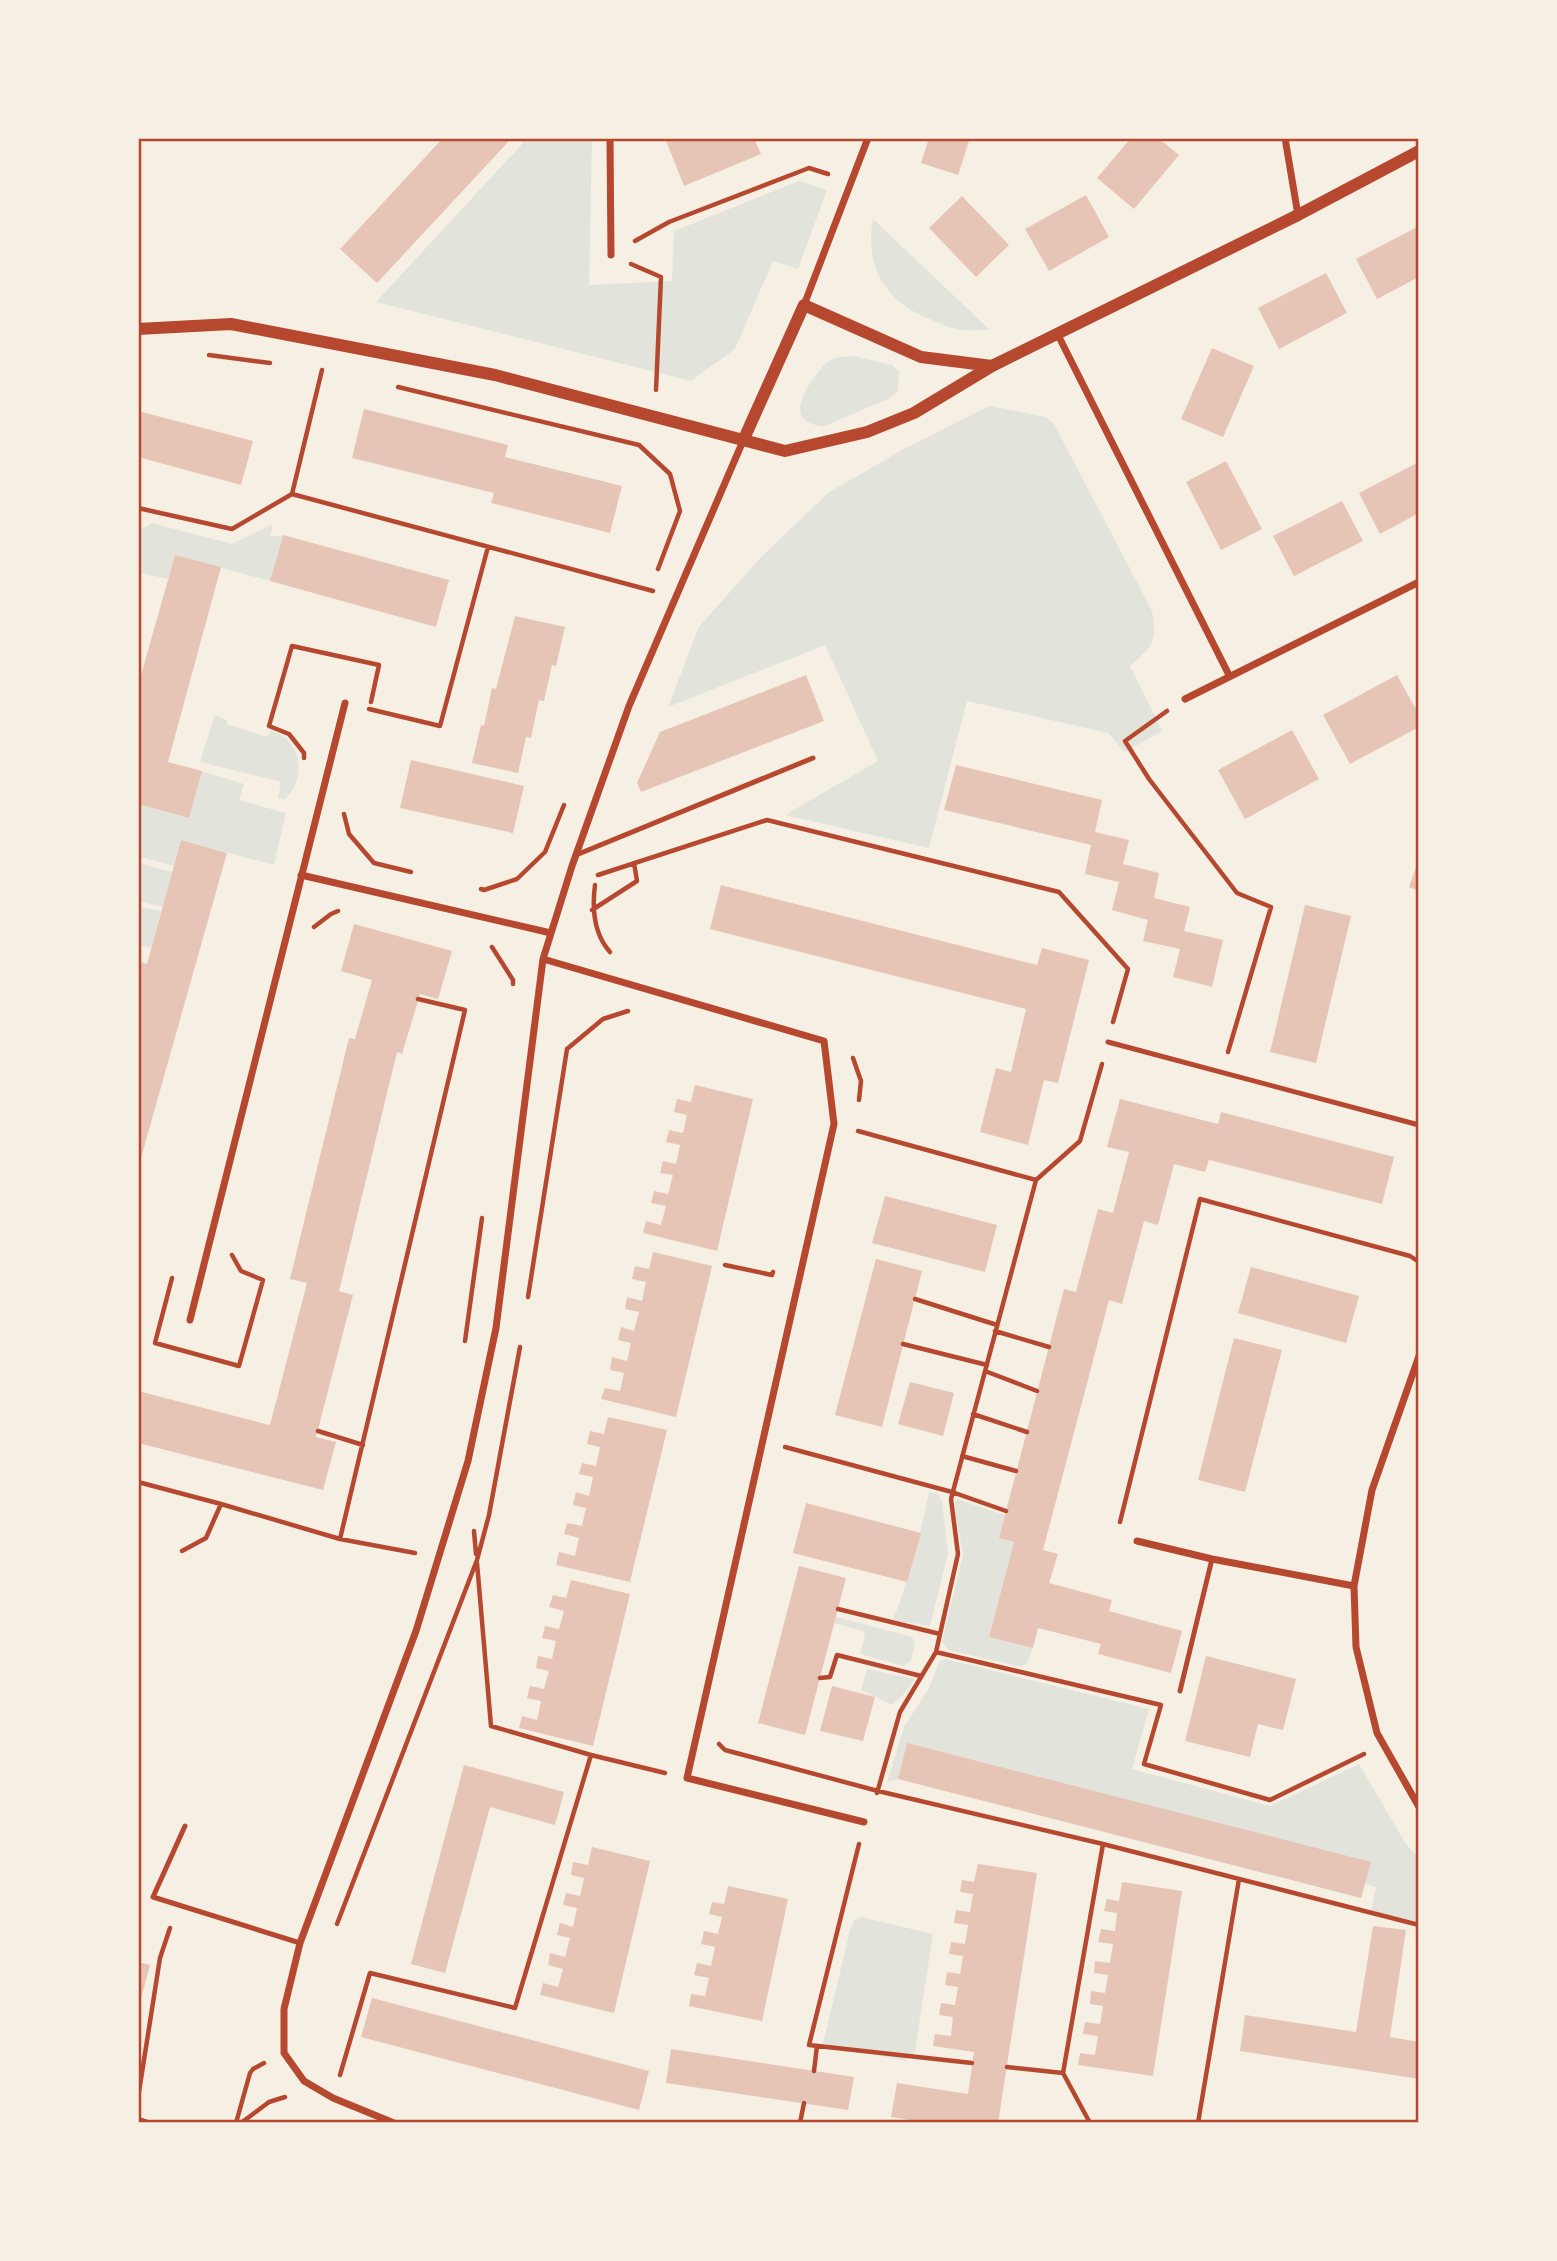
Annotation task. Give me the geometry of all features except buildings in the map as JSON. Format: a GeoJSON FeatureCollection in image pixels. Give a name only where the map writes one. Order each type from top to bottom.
{"type":"FeatureCollection","features":[{"type":"Feature","properties":{"kind":"street"},"geometry":{"type":"LineString","coordinates":[[610,138],[611,255]]}},
{"type":"Feature","properties":{"kind":"street"},"geometry":{"type":"LineString","coordinates":[[394,2123],[333,2098],[304,2081],[284,2053],[284,2008],[300,1943],[416,1631],[468,1461],[496,1328],[543,959],[551,933],[629,706],[804,305],[868,138]]}},
{"type":"Feature","properties":{"kind":"street"},"geometry":{"type":"LineString","coordinates":[[1285,138],[1298,215]]}},
{"type":"Feature","properties":{"kind":"street"},"geometry":{"type":"LineString","coordinates":[[138,329],[231,324],[495,375],[785,452],[867,432],[914,413],[992,366],[1298,215],[1419,151]]}},
{"type":"Feature","properties":{"kind":"street"},"geometry":{"type":"LineString","coordinates":[[804,305],[921,357],[992,366]]}},
{"type":"Feature","properties":{"kind":"street"},"geometry":{"type":"LineString","coordinates":[[1057,333],[1229,675]]}},
{"type":"Feature","properties":{"kind":"street"},"geometry":{"type":"LineString","coordinates":[[1185,699],[1419,582]]}},
{"type":"Feature","properties":{"kind":"street"},"geometry":{"type":"LineString","coordinates":[[190,1320],[345,703]]}},
{"type":"Feature","properties":{"kind":"street"},"geometry":{"type":"LineString","coordinates":[[302,875],[551,933]]}},
{"type":"Feature","properties":{"kind":"street"},"geometry":{"type":"LineString","coordinates":[[543,959],[824,1041],[834,1124],[687,1778],[864,1822]]}},
{"type":"Feature","properties":{"kind":"street"},"geometry":{"type":"LineString","coordinates":[[1419,1356],[1372,1490],[1354,1586],[1356,1647],[1377,1733],[1419,1807]]}},
{"type":"Feature","properties":{"kind":"street"},"geometry":{"type":"LineString","coordinates":[[1137,1541],[1212,1559],[1354,1586]]}},
{"type":"Feature","properties":{"kind":"lane"},"geometry":{"type":"LineString","coordinates":[[576,855],[813,758]]}},
{"type":"Feature","properties":{"kind":"lane"},"geometry":{"type":"LineString","coordinates":[[1108,1042],[1419,1125]]}},
{"type":"Feature","properties":{"kind":"lane"},"geometry":{"type":"LineString","coordinates":[[1180,1691],[1212,1559]]}},
{"type":"Feature","properties":{"kind":"lane"},"geometry":{"type":"LineString","coordinates":[[185,1826],[153,1897],[300,1943]]}},
{"type":"Feature","properties":{"kind":"path"},"geometry":{"type":"LineString","coordinates":[[611,255],[669,222],[809,168],[852,180]]}},
{"type":"Feature","properties":{"kind":"path"},"geometry":{"type":"LineString","coordinates":[[611,255],[661,277],[655,416]]}},
{"type":"Feature","properties":{"kind":"path"},"geometry":{"type":"LineString","coordinates":[[203,354],[283,364]]}},
{"type":"Feature","properties":{"kind":"path"},"geometry":{"type":"LineString","coordinates":[[292,494],[323,369],[309,367]]}},
{"type":"Feature","properties":{"kind":"path"},"geometry":{"type":"LineString","coordinates":[[388,385],[639,446],[670,474],[680,511],[645,603]]}},
{"type":"Feature","properties":{"kind":"path"},"geometry":{"type":"LineString","coordinates":[[138,508],[232,528],[292,494],[676,597]]}},
{"type":"Feature","properties":{"kind":"path"},"geometry":{"type":"LineString","coordinates":[[345,703],[440,726],[488,547]]}},
{"type":"Feature","properties":{"kind":"path"},"geometry":{"type":"LineString","coordinates":[[303,765],[304,753],[289,734],[269,726],[292,646],[379,665],[366,720]]}},
{"type":"Feature","properties":{"kind":"path"},"geometry":{"type":"LineString","coordinates":[[1185,699],[1125,741],[1149,779],[1237,893],[1271,907],[1222,1072]]}},
{"type":"Feature","properties":{"kind":"path"},"geometry":{"type":"LineString","coordinates":[[471,887],[484,890],[517,879],[545,852],[565,802]]}},
{"type":"Feature","properties":{"kind":"path"},"geometry":{"type":"LineString","coordinates":[[343,812],[349,834],[374,863],[423,875]]}},
{"type":"Feature","properties":{"kind":"path"},"geometry":{"type":"LineString","coordinates":[[634,863],[637,881],[592,910],[596,876],[634,863],[767,821],[1059,892],[1128,969],[1080,1141],[1036,1180],[952,1492],[958,1554],[936,1652],[900,1712],[878,1791],[864,1822],[841,1923],[808,2045],[972,2063]]}},
{"type":"Feature","properties":{"kind":"path"},"geometry":{"type":"LineString","coordinates":[[313,928],[331,914],[342,910]]}},
{"type":"Feature","properties":{"kind":"path"},"geometry":{"type":"LineString","coordinates":[[486,941],[495,950],[513,980],[512,993]]}},
{"type":"Feature","properties":{"kind":"path"},"geometry":{"type":"LineString","coordinates":[[340,1539],[465,1010],[418,999]]}},
{"type":"Feature","properties":{"kind":"path"},"geometry":{"type":"LineString","coordinates":[[567,1049],[603,1020],[626,1011],[639,1014]]}},
{"type":"Feature","properties":{"kind":"path"},"geometry":{"type":"LineString","coordinates":[[834,1124],[1036,1180]]}},
{"type":"Feature","properties":{"kind":"path"},"geometry":{"type":"LineString","coordinates":[[1137,1541],[1116,1536],[1200,1199],[1410,1256],[1419,1262]]}},
{"type":"Feature","properties":{"kind":"path"},"geometry":{"type":"LineString","coordinates":[[464,1346],[483,1207]]}},
{"type":"Feature","properties":{"kind":"path"},"geometry":{"type":"LineString","coordinates":[[155,1343],[239,1366],[263,1280],[241,1271],[227,1247]]}},
{"type":"Feature","properties":{"kind":"path"},"geometry":{"type":"LineString","coordinates":[[725,1265],[757,1271]]}},
{"type":"Feature","properties":{"kind":"path"},"geometry":{"type":"LineString","coordinates":[[915,1299],[1049,1347]]}},
{"type":"Feature","properties":{"kind":"path"},"geometry":{"type":"LineString","coordinates":[[903,1344],[987,1365]]}},
{"type":"Feature","properties":{"kind":"path"},"geometry":{"type":"LineString","coordinates":[[985,1371],[1038,1391]]}},
{"type":"Feature","properties":{"kind":"path"},"geometry":{"type":"LineString","coordinates":[[973,1414],[1027,1432]]}},
{"type":"Feature","properties":{"kind":"path"},"geometry":{"type":"LineString","coordinates":[[318,1431],[363,1445]]}},
{"type":"Feature","properties":{"kind":"path"},"geometry":{"type":"LineString","coordinates":[[777,1445],[952,1492],[1006,1511]]}},
{"type":"Feature","properties":{"kind":"path"},"geometry":{"type":"LineString","coordinates":[[962,1456],[1016,1471]]}},
{"type":"Feature","properties":{"kind":"path"},"geometry":{"type":"LineString","coordinates":[[138,1482],[340,1539],[440,1558]]}},
{"type":"Feature","properties":{"kind":"path"},"geometry":{"type":"LineString","coordinates":[[182,1551],[206,1538],[221,1504]]}},
{"type":"Feature","properties":{"kind":"path"},"geometry":{"type":"LineString","coordinates":[[474,1523],[491,1726],[591,1755],[687,1778]]}},
{"type":"Feature","properties":{"kind":"path"},"geometry":{"type":"LineString","coordinates":[[415,1553],[419,1541]]}},
{"type":"Feature","properties":{"kind":"path"},"geometry":{"type":"LineString","coordinates":[[838,1609],[940,1634]]}},
{"type":"Feature","properties":{"kind":"path"},"geometry":{"type":"LineString","coordinates":[[936,1652],[1161,1705],[1144,1764],[1270,1800],[1383,1745]]}},
{"type":"Feature","properties":{"kind":"path"},"geometry":{"type":"LineString","coordinates":[[820,1678],[831,1677],[837,1655],[921,1676]]}},
{"type":"Feature","properties":{"kind":"path"},"geometry":{"type":"LineString","coordinates":[[333,2098],[370,1973],[515,2008],[591,1755]]}},
{"type":"Feature","properties":{"kind":"path"},"geometry":{"type":"LineString","coordinates":[[878,1791],[1103,1844],[1419,1925]]}},
{"type":"Feature","properties":{"kind":"path"},"geometry":{"type":"LineString","coordinates":[[1090,2123],[1063,2073],[1103,1844]]}},
{"type":"Feature","properties":{"kind":"path"},"geometry":{"type":"LineString","coordinates":[[1198,2123],[1239,1879]]}},
{"type":"Feature","properties":{"kind":"path"},"geometry":{"type":"LineString","coordinates":[[138,2098],[160,1958],[178,1905]]}},
{"type":"Feature","properties":{"kind":"path"},"geometry":{"type":"LineString","coordinates":[[814,2071],[817,2046]]}},
{"type":"Feature","properties":{"kind":"path"},"geometry":{"type":"LineString","coordinates":[[1007,2067],[1063,2073]]}},
{"type":"Feature","properties":{"kind":"path"},"geometry":{"type":"LineString","coordinates":[[238,2123],[250,2073]]}},
{"type":"Feature","properties":{"kind":"path"},"geometry":{"type":"LineString","coordinates":[[238,2123],[269,2102],[315,2088]]}},
{"type":"Feature","properties":{"kind":"path"},"geometry":{"type":"LineString","coordinates":[[800,2123],[804,2103]]}},
{"type":"Feature","properties":{"kind":"path"},"geometry":{"type":"LineString","coordinates":[[138,2119],[150,2123]]}},
{"type":"Feature","properties":{"kind":"shaded area"},"geometry":{"type":"Polygon","coordinates":[[[520,138],[592,138],[589,285],[672,281],[674,231],[799,181],[827,190],[798,269],[773,261],[735,349],[691,381],[376,302],[523,143],[520,138]]]}},
{"type":"Feature","properties":{"kind":"shaded area"},"geometry":{"type":"Polygon","coordinates":[[[873,219],[990,330],[962,330],[947,326],[902,304],[882,281],[876,268],[872,253],[873,219]]]}},
{"type":"Feature","properties":{"kind":"shaded area"},"geometry":{"type":"Polygon","coordinates":[[[853,356],[892,365],[899,372],[898,391],[890,398],[822,427],[806,421],[800,411],[801,403],[814,377],[831,360],[853,356]]]}},
{"type":"Feature","properties":{"kind":"shaded area"},"geometry":{"type":"Polygon","coordinates":[[[989,406],[1046,417],[1054,424],[1152,611],[1154,630],[1151,643],[1144,654],[1130,666],[1162,731],[1125,752],[1108,733],[967,701],[929,848],[785,815],[878,761],[825,645],[668,707],[699,627],[760,558],[828,493],[904,449],[989,406]]]}},
{"type":"Feature","properties":{"kind":"shaded area"},"geometry":{"type":"Polygon","coordinates":[[[152,523],[232,544],[273,524],[270,537],[283,535],[270,581],[175,555],[168,579],[138,572],[138,531],[152,523]]]}},
{"type":"Feature","properties":{"kind":"shaded area"},"geometry":{"type":"Polygon","coordinates":[[[215,715],[227,720],[227,724],[267,737],[271,731],[290,742],[298,760],[299,771],[292,791],[285,799],[278,798],[281,782],[200,762],[215,715]]]}},
{"type":"Feature","properties":{"kind":"shaded area"},"geometry":{"type":"Polygon","coordinates":[[[202,771],[244,784],[239,800],[286,813],[274,865],[181,840],[174,866],[138,856],[138,804],[189,818],[202,771]]]}},
{"type":"Feature","properties":{"kind":"shaded area"},"geometry":{"type":"Polygon","coordinates":[[[138,863],[172,872],[163,907],[138,901],[138,863]]]}},
{"type":"Feature","properties":{"kind":"shaded area"},"geometry":{"type":"Polygon","coordinates":[[[138,907],[161,911],[152,948],[138,945],[138,907]]]}},
{"type":"Feature","properties":{"kind":"shaded area"},"geometry":{"type":"Polygon","coordinates":[[[929,1492],[937,1493],[942,1501],[948,1553],[930,1626],[893,1620],[914,1557],[929,1492]]]}},
{"type":"Feature","properties":{"kind":"shaded area"},"geometry":{"type":"Polygon","coordinates":[[[957,1499],[1005,1515],[999,1538],[1014,1542],[989,1637],[1033,1648],[1027,1663],[1022,1667],[948,1650],[942,1641],[963,1555],[954,1507],[957,1499]]]}},
{"type":"Feature","properties":{"kind":"shaded area"},"geometry":{"type":"Polygon","coordinates":[[[836,1617],[912,1637],[915,1643],[911,1661],[903,1666],[860,1654],[865,1636],[863,1631],[834,1623],[836,1617]]]}},
{"type":"Feature","properties":{"kind":"shaded area"},"geometry":{"type":"Polygon","coordinates":[[[945,1659],[1149,1709],[1132,1769],[1270,1806],[1359,1764],[1406,1844],[1419,1858],[1419,1922],[1371,1911],[1376,1887],[1365,1884],[1370,1864],[907,1744],[898,1779],[887,1782],[904,1727],[929,1688],[939,1662],[945,1659]]]}},
{"type":"Feature","properties":{"kind":"shaded area"},"geometry":{"type":"Polygon","coordinates":[[[867,1669],[915,1679],[892,1705],[861,1690],[867,1669]]]}},
{"type":"Feature","properties":{"kind":"shaded area"},"geometry":{"type":"Polygon","coordinates":[[[861,1917],[933,1934],[915,2051],[906,2061],[823,2044],[850,1930],[854,1920],[861,1917]]]}}]}
